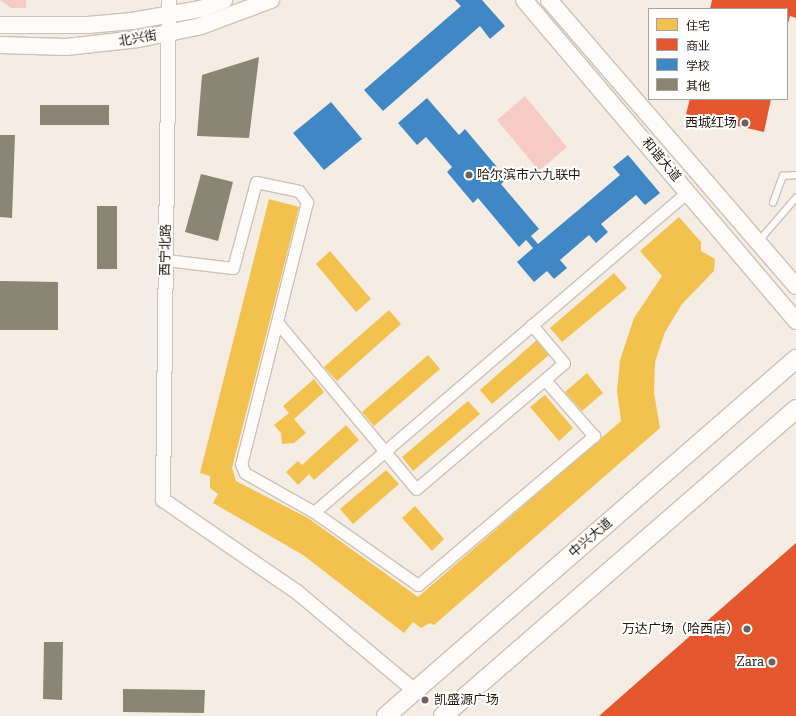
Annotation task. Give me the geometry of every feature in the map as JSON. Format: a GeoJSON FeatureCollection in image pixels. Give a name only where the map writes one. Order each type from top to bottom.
{"type":"FeatureCollection","features":[{"type":"Feature","properties":{"kind":"main road","name":"北兴街"},"geometry":{"type":"LineString","coordinates":[[3,24],[88,25],[169,7],[201,9],[224,0]]}},
{"type":"Feature","properties":{"kind":"main road","name":"北兴街"},"geometry":{"type":"LineString","coordinates":[[8,46],[81,46],[169,33],[224,19],[271,0]]}},
{"type":"Feature","properties":{"kind":"main road","name":"和谐大道"},"geometry":{"type":"LineString","coordinates":[[524,0],[796,321]]}},
{"type":"Feature","properties":{"kind":"main road","name":"和谐大道"},"geometry":{"type":"LineString","coordinates":[[548,0],[796,286]]}},
{"type":"Feature","properties":{"kind":"main road"},"geometry":{"type":"LineString","coordinates":[[0,55],[8,46]]}},
{"type":"Feature","properties":{"kind":"main road","name":"中兴大道"},"geometry":{"type":"LineString","coordinates":[[386,716],[796,359]]}},
{"type":"Feature","properties":{"kind":"main road"},"geometry":{"type":"LineString","coordinates":[[443,716],[796,409]]}},
{"type":"Feature","properties":{"kind":"street","name":"西宁北路"},"geometry":{"type":"LineString","coordinates":[[169,7],[163,500],[297,592],[415,691]]}},
{"type":"Feature","properties":{"kind":"street"},"geometry":{"type":"LineString","coordinates":[[166,260],[233,268],[256,182],[299,191],[307,202],[241,464],[245,473],[314,512],[418,585],[594,436],[545,380]]}},
{"type":"Feature","properties":{"kind":"street"},"geometry":{"type":"LineString","coordinates":[[314,512],[687,192]]}},
{"type":"Feature","properties":{"kind":"street"},"geometry":{"type":"LineString","coordinates":[[277,322],[416,489],[564,363],[532,325]]}},
{"type":"Feature","properties":{"kind":"lane"},"geometry":{"type":"LineString","coordinates":[[773,204],[783,176],[796,175]]}},
{"type":"Feature","properties":{"kind":"lane"},"geometry":{"type":"LineString","coordinates":[[758,243],[796,198]]}},
{"type":"Feature","properties":{"kind":"shaded area"},"geometry":{"type":"Polygon","coordinates":[[[0,0],[26,0],[26,8],[11,8],[0,0]]]}},
{"type":"Feature","properties":{"kind":"shaded area"},"geometry":{"type":"Polygon","coordinates":[[[525,96],[567,147],[539,171],[497,120],[525,96]]]}},
{"type":"Feature","properties":{"kind":"building: 住宅"},"geometry":{"type":"Polygon","coordinates":[[[269,199],[299,207],[232,468],[236,481],[308,518],[418,597],[621,421],[617,391],[620,360],[634,318],[662,276],[640,251],[679,217],[701,242],[701,251],[715,259],[714,271],[682,304],[665,332],[655,362],[654,393],[660,428],[434,625],[430,623],[421,628],[413,622],[404,633],[303,555],[213,503],[218,494],[210,488],[210,476],[200,473],[269,199]]]}},
{"type":"Feature","properties":{"kind":"building: 住宅"},"geometry":{"type":"Polygon","coordinates":[[[330,251],[371,299],[356,312],[316,264],[330,251]]]}},
{"type":"Feature","properties":{"kind":"building: 住宅"},"geometry":{"type":"Polygon","coordinates":[[[614,273],[627,288],[562,342],[550,328],[614,273]]]}},
{"type":"Feature","properties":{"kind":"building: 住宅"},"geometry":{"type":"Polygon","coordinates":[[[389,310],[401,324],[337,381],[324,367],[389,310]]]}},
{"type":"Feature","properties":{"kind":"building: 住宅"},"geometry":{"type":"Polygon","coordinates":[[[538,339],[550,354],[492,404],[480,390],[538,339]]]}},
{"type":"Feature","properties":{"kind":"building: 住宅"},"geometry":{"type":"Polygon","coordinates":[[[428,355],[440,369],[374,426],[362,412],[428,355]]]}},
{"type":"Feature","properties":{"kind":"building: 住宅"},"geometry":{"type":"Polygon","coordinates":[[[587,373],[603,393],[582,411],[565,392],[587,373]]]}},
{"type":"Feature","properties":{"kind":"building: 住宅"},"geometry":{"type":"Polygon","coordinates":[[[314,379],[324,392],[294,419],[306,433],[294,443],[282,444],[281,433],[274,425],[289,413],[283,406],[314,379]]]}},
{"type":"Feature","properties":{"kind":"building: 住宅"},"geometry":{"type":"Polygon","coordinates":[[[545,395],[573,428],[559,441],[530,407],[545,395]]]}},
{"type":"Feature","properties":{"kind":"building: 住宅"},"geometry":{"type":"Polygon","coordinates":[[[468,401],[480,414],[413,471],[402,457],[468,401]]]}},
{"type":"Feature","properties":{"kind":"building: 住宅"},"geometry":{"type":"Polygon","coordinates":[[[346,425],[359,440],[314,480],[309,474],[298,485],[286,472],[298,461],[302,465],[346,425]]]}},
{"type":"Feature","properties":{"kind":"building: 住宅"},"geometry":{"type":"Polygon","coordinates":[[[386,470],[399,484],[353,524],[340,509],[386,470]]]}},
{"type":"Feature","properties":{"kind":"building: 住宅"},"geometry":{"type":"Polygon","coordinates":[[[415,506],[444,539],[432,551],[402,518],[415,506]]]}},
{"type":"Feature","properties":{"kind":"building: 商业"},"geometry":{"type":"Polygon","coordinates":[[[712,0],[796,0],[796,18],[790,16],[788,23],[788,8],[710,8],[712,0]]]}},
{"type":"Feature","properties":{"kind":"building: 商业","name":"西城红场"},"geometry":{"type":"Polygon","coordinates":[[[690,100],[771,100],[764,132],[686,114],[690,100]]]}},
{"type":"Feature","properties":{"kind":"building: 商业","name":"万达广场（哈西店）"},"geometry":{"type":"Polygon","coordinates":[[[796,543],[796,716],[599,716],[796,543]]]}},
{"type":"Feature","properties":{"kind":"building: 学校"},"geometry":{"type":"Polygon","coordinates":[[[455,0],[482,0],[505,26],[490,39],[480,26],[383,111],[364,90],[461,6],[455,0]]]}},
{"type":"Feature","properties":{"kind":"building: 学校"},"geometry":{"type":"Polygon","coordinates":[[[427,98],[459,135],[465,129],[507,179],[501,184],[539,229],[531,236],[538,244],[620,175],[613,167],[628,155],[660,193],[645,205],[636,195],[601,224],[608,232],[596,243],[589,235],[560,260],[567,268],[554,279],[547,271],[534,282],[517,262],[533,248],[526,240],[519,247],[478,198],[473,203],[447,172],[452,167],[426,137],[417,145],[398,123],[427,98]]]}},
{"type":"Feature","properties":{"kind":"building: 学校"},"geometry":{"type":"Polygon","coordinates":[[[331,102],[362,139],[324,170],[293,133],[331,102]]]}},
{"type":"Feature","properties":{"kind":"building: 其他"},"geometry":{"type":"Polygon","coordinates":[[[259,57],[249,138],[197,136],[202,75],[259,57]]]}},
{"type":"Feature","properties":{"kind":"building: 其他"},"geometry":{"type":"Polygon","coordinates":[[[40,105],[109,105],[109,125],[40,125],[40,105]]]}},
{"type":"Feature","properties":{"kind":"building: 其他"},"geometry":{"type":"Polygon","coordinates":[[[0,135],[15,135],[12,218],[0,217],[0,135]]]}},
{"type":"Feature","properties":{"kind":"building: 其他"},"geometry":{"type":"Polygon","coordinates":[[[201,174],[233,182],[218,241],[185,232],[201,174]]]}},
{"type":"Feature","properties":{"kind":"building: 其他"},"geometry":{"type":"Polygon","coordinates":[[[97,206],[117,206],[117,269],[97,269],[97,206]]]}},
{"type":"Feature","properties":{"kind":"building: 其他"},"geometry":{"type":"Polygon","coordinates":[[[0,281],[58,282],[58,330],[0,330],[0,281]]]}},
{"type":"Feature","properties":{"kind":"building: 其他"},"geometry":{"type":"Polygon","coordinates":[[[44,642],[63,642],[62,700],[43,699],[44,642]]]}},
{"type":"Feature","properties":{"kind":"building: 其他"},"geometry":{"type":"Polygon","coordinates":[[[123,689],[205,690],[204,713],[123,712],[123,689]]]}},
{"type":"Feature","properties":{"kind":"place","name":"西城红场"},"geometry":{"type":"Point","coordinates":[745,123]}},
{"type":"Feature","properties":{"kind":"place","name":"哈尔滨市六九联中"},"geometry":{"type":"Point","coordinates":[469,175]}},
{"type":"Feature","properties":{"kind":"place","name":"万达广场（哈西店）"},"geometry":{"type":"Point","coordinates":[747,629]}},
{"type":"Feature","properties":{"kind":"place","name":"Zara"},"geometry":{"type":"Point","coordinates":[772,662]}},
{"type":"Feature","properties":{"kind":"place","name":"凯盛源广场"},"geometry":{"type":"Point","coordinates":[425,700]}}]}
